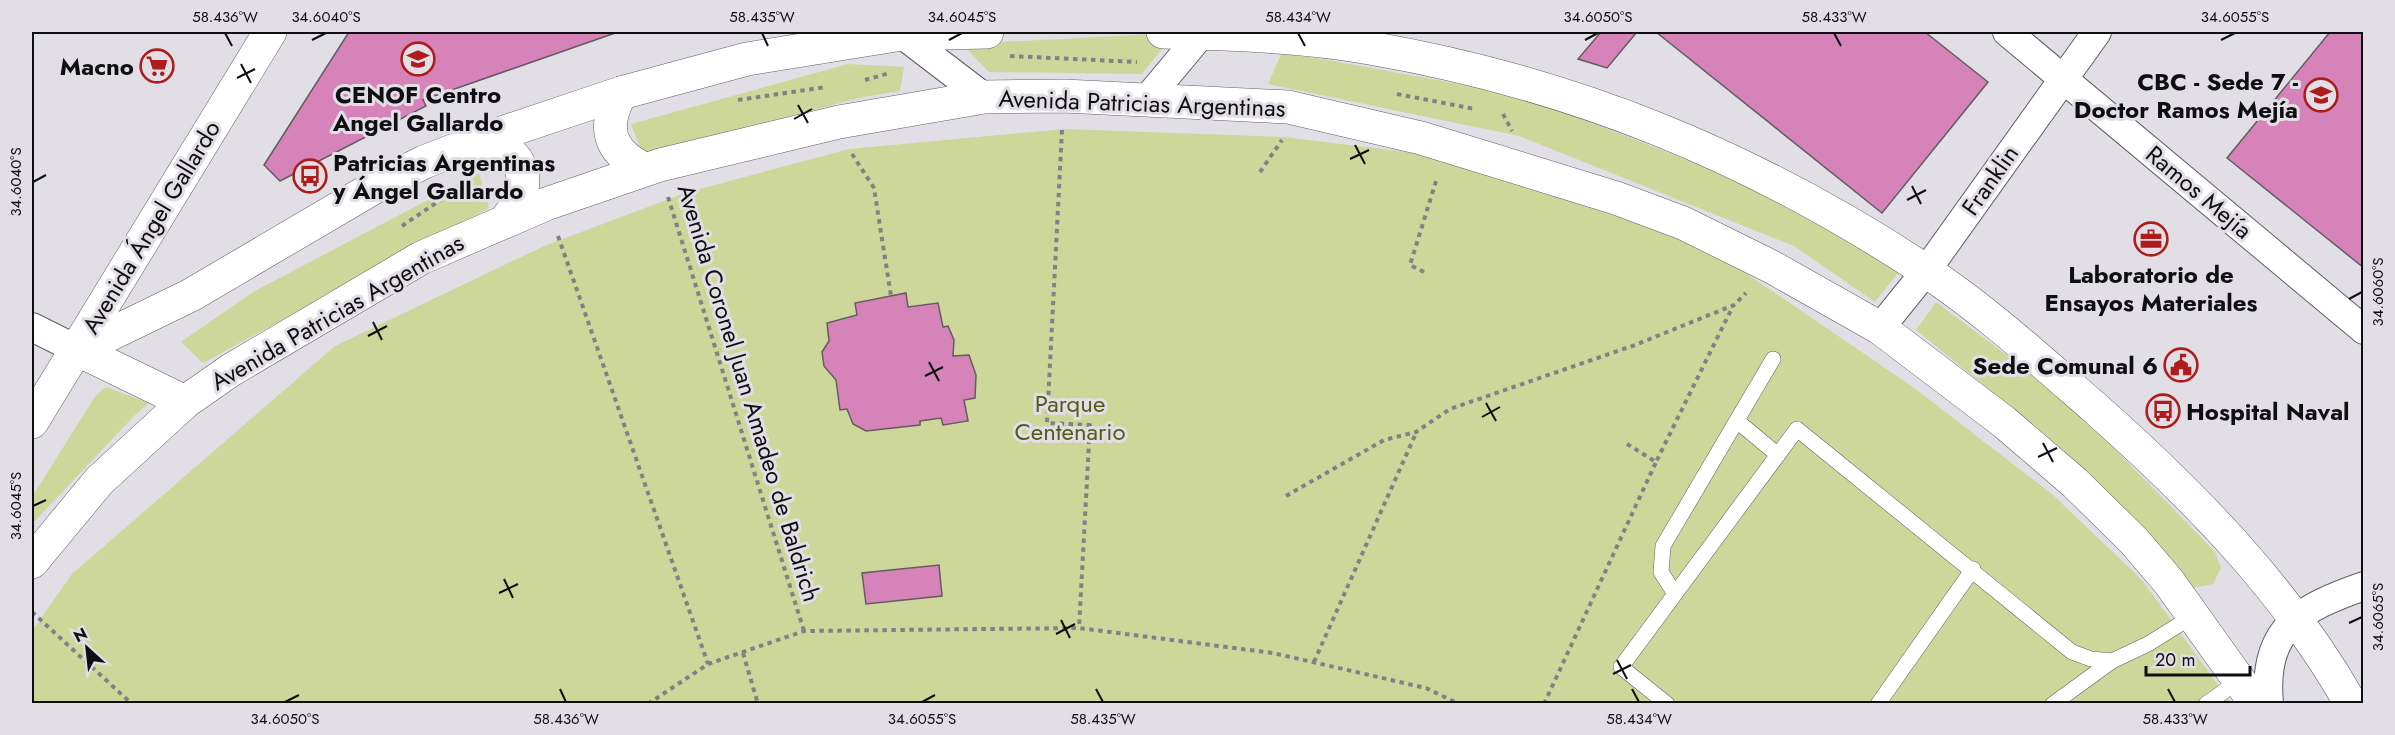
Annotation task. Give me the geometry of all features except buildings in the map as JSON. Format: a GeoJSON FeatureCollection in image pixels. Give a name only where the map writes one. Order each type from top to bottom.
{"type":"FeatureCollection","features":[{"type":"Feature","properties":{"kind":"main road","name":"Avenida Ángel Gallardo"},"geometry":{"type":"LineString","coordinates":[[32,422],[270,32]]}},
{"type":"Feature","properties":{"kind":"main road"},"geometry":{"type":"LineString","coordinates":[[1163,32],[1202,32],[1301,39],[1369,48],[1484,73],[1591,102],[1719,154],[1822,206],[1926,271],[2028,350],[2131,440],[2236,546],[2296,617],[2351,704]]}},
{"type":"Feature","properties":{"kind":"main road"},"geometry":{"type":"LineString","coordinates":[[78,350],[192,295],[373,188],[424,162],[621,93],[747,59],[901,33],[993,44]]}},
{"type":"Feature","properties":{"kind":"main road"},"geometry":{"type":"LineString","coordinates":[[621,93],[611,111],[610,130],[616,147],[627,161],[652,167]]}},
{"type":"Feature","properties":{"kind":"main road","name":"Avenida Patricias Argentinas"},"geometry":{"type":"LineString","coordinates":[[32,562],[99,481],[184,402],[231,370],[410,264],[507,219],[546,204],[652,167],[838,122],[984,97],[1064,96],[1288,107],[1421,138],[1447,148],[1616,198],[1683,223],[1772,267],[1880,328],[2004,422],[2075,483],[2134,541],[2193,616],[2248,692]]}},
{"type":"Feature","properties":{"kind":"main road"},"geometry":{"type":"LineString","coordinates":[[482,140],[500,144],[517,160],[524,182],[518,205],[507,219]]}},
{"type":"Feature","properties":{"kind":"main road"},"geometry":{"type":"LineString","coordinates":[[78,350],[184,402]]}},
{"type":"Feature","properties":{"kind":"street"},"geometry":{"type":"LineString","coordinates":[[1147,99],[1202,32]]}},
{"type":"Feature","properties":{"kind":"street","name":"Ramos Mejía"},"geometry":{"type":"LineString","coordinates":[[2007,32],[2364,330]]}},
{"type":"Feature","properties":{"kind":"street","name":"Franklin"},"geometry":{"type":"LineString","coordinates":[[1880,328],[1926,271],[2097,32]]}},
{"type":"Feature","properties":{"kind":"street"},"geometry":{"type":"LineString","coordinates":[[901,33],[984,97]]}},
{"type":"Feature","properties":{"kind":"street"},"geometry":{"type":"LineString","coordinates":[[32,327],[78,350]]}},
{"type":"Feature","properties":{"kind":"street"},"geometry":{"type":"LineString","coordinates":[[2269,704],[2269,667],[2279,638],[2296,617],[2317,603],[2364,586]]}},
{"type":"Feature","properties":{"kind":"lane"},"geometry":{"type":"LineString","coordinates":[[1675,594],[1661,572],[1663,546],[1773,359]]}},
{"type":"Feature","properties":{"kind":"lane"},"geometry":{"type":"LineString","coordinates":[[1737,421],[1778,455]]}},
{"type":"Feature","properties":{"kind":"lane"},"geometry":{"type":"LineString","coordinates":[[1667,704],[1621,667],[1797,429],[1973,569],[2072,652],[2091,659],[2112,661]]}},
{"type":"Feature","properties":{"kind":"lane"},"geometry":{"type":"LineString","coordinates":[[1878,704],[1973,569]]}},
{"type":"Feature","properties":{"kind":"lane"},"geometry":{"type":"LineString","coordinates":[[2053,704],[2112,661],[2148,644],[2193,616]]}},
{"type":"Feature","properties":{"kind":"lane"},"geometry":{"type":"LineString","coordinates":[[2206,704],[2248,692]]}},
{"type":"Feature","properties":{"kind":"path"},"geometry":{"type":"LineString","coordinates":[[993,44],[1176,63]]}},
{"type":"Feature","properties":{"kind":"path"},"geometry":{"type":"LineString","coordinates":[[855,82],[893,73]]}},
{"type":"Feature","properties":{"kind":"path"},"geometry":{"type":"LineString","coordinates":[[735,100],[834,86]]}},
{"type":"Feature","properties":{"kind":"path"},"geometry":{"type":"LineString","coordinates":[[1388,93],[1486,111]]}},
{"type":"Feature","properties":{"kind":"path"},"geometry":{"type":"LineString","coordinates":[[1064,96],[1047,423],[1090,425],[1079,628]]}},
{"type":"Feature","properties":{"kind":"path"},"geometry":{"type":"LineString","coordinates":[[1496,113],[1506,115],[1526,171]]}},
{"type":"Feature","properties":{"kind":"path"},"geometry":{"type":"LineString","coordinates":[[838,122],[849,149],[873,188],[891,296]]}},
{"type":"Feature","properties":{"kind":"path"},"geometry":{"type":"LineString","coordinates":[[1424,273],[1410,265],[1447,148]]}},
{"type":"Feature","properties":{"kind":"path","name":"Avenida Coronel Juan Amadeo de Baldrich"},"geometry":{"type":"LineString","coordinates":[[652,167],[670,205],[804,632]]}},
{"type":"Feature","properties":{"kind":"path"},"geometry":{"type":"LineString","coordinates":[[394,231],[462,185]]}},
{"type":"Feature","properties":{"kind":"path"},"geometry":{"type":"LineString","coordinates":[[546,204],[708,664]]}},
{"type":"Feature","properties":{"kind":"path"},"geometry":{"type":"LineString","coordinates":[[1544,704],[1656,462],[1734,305],[1772,267]]}},
{"type":"Feature","properties":{"kind":"path"},"geometry":{"type":"LineString","coordinates":[[1286,496],[1384,440],[1416,432],[1450,409],[1635,345],[1734,305]]}},
{"type":"Feature","properties":{"kind":"path"},"geometry":{"type":"LineString","coordinates":[[1314,662],[1416,432]]}},
{"type":"Feature","properties":{"kind":"path"},"geometry":{"type":"LineString","coordinates":[[1627,444],[1656,462]]}},
{"type":"Feature","properties":{"kind":"path"},"geometry":{"type":"LineString","coordinates":[[32,612],[132,704]]}},
{"type":"Feature","properties":{"kind":"path"},"geometry":{"type":"LineString","coordinates":[[648,704],[708,664],[804,632],[1079,628],[1273,653],[1426,688],[1459,704]]}},
{"type":"Feature","properties":{"kind":"path"},"geometry":{"type":"LineString","coordinates":[[743,653],[758,704]]}},
{"type":"Feature","properties":{"kind":"green space"},"geometry":{"type":"Polygon","coordinates":[[[1175,33],[1142,74],[989,72],[962,44],[1175,33]]]}},
{"type":"Feature","properties":{"kind":"green space"},"geometry":{"type":"Polygon","coordinates":[[[1282,52],[1521,95],[1792,201],[1905,264],[1875,302],[1794,246],[1519,136],[1268,84],[1282,52]]]}},
{"type":"Feature","properties":{"kind":"green space"},"geometry":{"type":"Polygon","coordinates":[[[848,64],[904,67],[900,91],[863,97],[643,155],[631,124],[848,64]]]}},
{"type":"Feature","properties":{"kind":"green space","name":"Parque Centenario"},"geometry":{"type":"Polygon","coordinates":[[[1064,129],[1284,137],[1424,154],[1703,244],[1913,387],[2053,495],[2142,580],[2231,703],[32,704],[32,631],[72,574],[335,346],[544,246],[685,193],[849,149],[1064,129]]]}},
{"type":"Feature","properties":{"kind":"green space"},"geometry":{"type":"Polygon","coordinates":[[[479,173],[489,208],[203,363],[181,342],[253,292],[479,173]]]}},
{"type":"Feature","properties":{"kind":"green space"},"geometry":{"type":"Polygon","coordinates":[[[1936,302],[2037,378],[2109,443],[2215,552],[2221,568],[2213,584],[2193,588],[2158,545],[1991,391],[1916,330],[1936,302]]]}},
{"type":"Feature","properties":{"kind":"green space"},"geometry":{"type":"Polygon","coordinates":[[[106,387],[149,403],[32,524],[32,497],[96,395],[106,387]]]}},
{"type":"Feature","properties":{"kind":"place","name":"CENOF Centro Angel Gallardo"},"geometry":{"type":"Point","coordinates":[418,59]}},
{"type":"Feature","properties":{"kind":"place","name":"Macno"},"geometry":{"type":"Point","coordinates":[157,66]}},
{"type":"Feature","properties":{"kind":"place","name":"CBC - Sede 7 - Doctor Ramos Mejía"},"geometry":{"type":"Point","coordinates":[2321,95]}},
{"type":"Feature","properties":{"kind":"place","name":"Patricias Argentinas y Ángel Gallardo"},"geometry":{"type":"Point","coordinates":[310,176]}},
{"type":"Feature","properties":{"kind":"place","name":"Laboratorio de Ensayos Materiales"},"geometry":{"type":"Point","coordinates":[2151,239]}},
{"type":"Feature","properties":{"kind":"place","name":"Sede Comunal 6"},"geometry":{"type":"Point","coordinates":[2181,365]}},
{"type":"Feature","properties":{"kind":"place","name":"Hospital Naval"},"geometry":{"type":"Point","coordinates":[2163,411]}}]}
